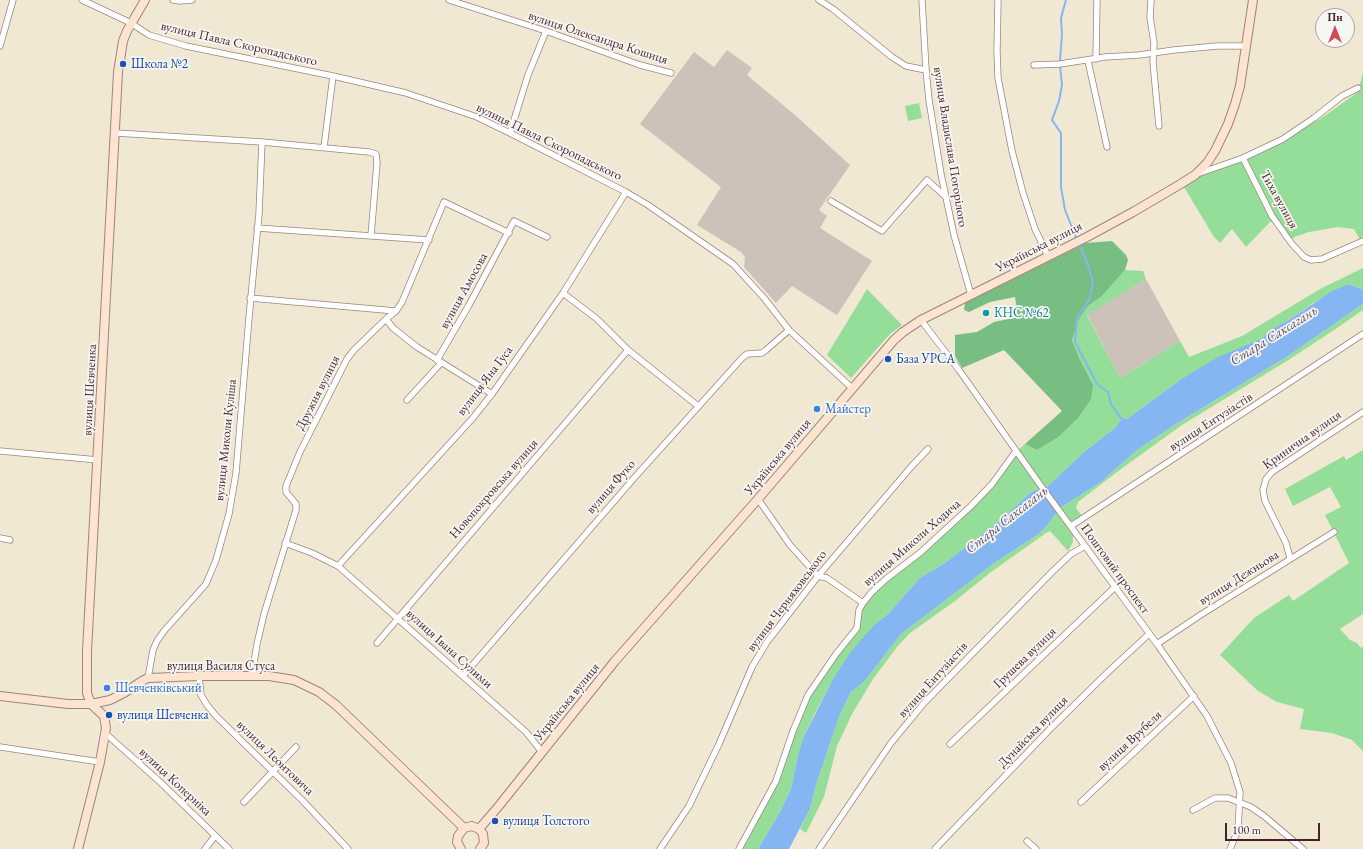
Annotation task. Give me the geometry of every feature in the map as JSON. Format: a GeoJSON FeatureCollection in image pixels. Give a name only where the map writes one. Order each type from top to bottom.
{"type":"FeatureCollection","features":[{"type":"Feature","properties":{"kind":"street"},"geometry":{"type":"LineString","coordinates":[[0,46],[13,0]]}},
{"type":"Feature","properties":{"kind":"street","name":"вулиця Павла Скоропадського"},"geometry":{"type":"LineString","coordinates":[[82,0],[131,23],[149,35],[186,46],[333,76],[406,93],[478,117],[510,133],[626,192],[648,205],[733,264],[764,298],[789,330],[852,388]]}},
{"type":"Feature","properties":{"kind":"street","name":"вулиця Шевченка"},"geometry":{"type":"LineString","coordinates":[[91,704],[87,693],[87,651],[120,58],[123,41],[131,23],[145,0]]}},
{"type":"Feature","properties":{"kind":"street"},"geometry":{"type":"LineString","coordinates":[[173,0],[192,0]]}},
{"type":"Feature","properties":{"kind":"street","name":"вулиця Олександра Кошиця"},"geometry":{"type":"LineString","coordinates":[[449,0],[546,31],[640,65],[671,73]]}},
{"type":"Feature","properties":{"kind":"street"},"geometry":{"type":"LineString","coordinates":[[819,0],[833,9],[892,57],[906,66],[926,70]]}},
{"type":"Feature","properties":{"kind":"street","name":"вулиця Владислава Погорілого"},"geometry":{"type":"LineString","coordinates":[[922,0],[929,100],[954,235],[971,295]]}},
{"type":"Feature","properties":{"kind":"street"},"geometry":{"type":"LineString","coordinates":[[998,0],[998,78],[1012,151],[1023,193],[1035,229],[1048,256]]}},
{"type":"Feature","properties":{"kind":"street"},"geometry":{"type":"LineString","coordinates":[[1096,59],[1097,0]]}},
{"type":"Feature","properties":{"kind":"street"},"geometry":{"type":"LineString","coordinates":[[1151,0],[1150,17],[1154,43],[1153,62],[1159,126]]}},
{"type":"Feature","properties":{"kind":"street"},"geometry":{"type":"LineString","coordinates":[[1195,175],[1216,151],[1228,124],[1240,86],[1253,0]]}},
{"type":"Feature","properties":{"kind":"street"},"geometry":{"type":"LineString","coordinates":[[510,133],[528,75],[546,31]]}},
{"type":"Feature","properties":{"kind":"street"},"geometry":{"type":"LineString","coordinates":[[1034,65],[1088,61],[1105,57],[1196,48],[1246,46]]}},
{"type":"Feature","properties":{"kind":"street"},"geometry":{"type":"LineString","coordinates":[[1088,61],[1107,147]]}},
{"type":"Feature","properties":{"kind":"street"},"geometry":{"type":"LineString","coordinates":[[324,147],[333,76]]}},
{"type":"Feature","properties":{"kind":"street","name":"Українська вулиця"},"geometry":{"type":"LineString","coordinates":[[479,829],[615,661],[758,499],[894,340],[903,332],[921,320],[1087,237],[1195,175],[1243,158],[1283,139],[1314,118],[1342,96],[1358,88]]}},
{"type":"Feature","properties":{"kind":"street"},"geometry":{"type":"LineString","coordinates":[[116,133],[324,147],[376,154],[378,163],[371,236]]}},
{"type":"Feature","properties":{"kind":"street","name":"вулиця Миколи Куліша"},"geometry":{"type":"LineString","coordinates":[[148,678],[153,650],[157,641],[164,631],[206,584],[216,560],[228,520],[236,473],[250,298],[258,228],[262,142]]}},
{"type":"Feature","properties":{"kind":"street","name":"Тиха вулиця"},"geometry":{"type":"LineString","coordinates":[[1243,158],[1272,216],[1292,244],[1304,257],[1311,260],[1322,259],[1363,242]]}},
{"type":"Feature","properties":{"kind":"street"},"geometry":{"type":"LineString","coordinates":[[831,201],[882,231],[927,180],[946,197]]}},
{"type":"Feature","properties":{"kind":"street","name":"вулиця Яна Гуса"},"geometry":{"type":"LineString","coordinates":[[338,566],[472,419],[492,394],[563,293],[626,192]]}},
{"type":"Feature","properties":{"kind":"street","name":"Дружня вулиця"},"geometry":{"type":"LineString","coordinates":[[252,676],[257,644],[285,543],[296,510],[296,504],[286,492],[286,486],[292,469],[347,359],[354,350],[396,311],[402,302],[444,202],[509,233]]}},
{"type":"Feature","properties":{"kind":"street","name":"вулиця Амосова"},"geometry":{"type":"LineString","coordinates":[[407,400],[439,362],[509,233],[514,221],[547,237]]}},
{"type":"Feature","properties":{"kind":"street"},"geometry":{"type":"LineString","coordinates":[[258,228],[429,240]]}},
{"type":"Feature","properties":{"kind":"street"},"geometry":{"type":"LineString","coordinates":[[563,293],[597,319],[628,350],[698,406]]}},
{"type":"Feature","properties":{"kind":"street"},"geometry":{"type":"LineString","coordinates":[[250,298],[396,311]]}},
{"type":"Feature","properties":{"kind":"street"},"geometry":{"type":"LineString","coordinates":[[386,319],[393,328],[417,347],[492,394]]}},
{"type":"Feature","properties":{"kind":"street","name":"Поштовий проспект"},"geometry":{"type":"LineString","coordinates":[[921,320],[959,370],[1059,511],[1157,644],[1194,696],[1206,716],[1231,763],[1240,792],[1238,830],[1230,849]]}},
{"type":"Feature","properties":{"kind":"street","name":"вулиця Фуко"},"geometry":{"type":"LineString","coordinates":[[463,676],[698,406],[742,358],[747,354],[762,353],[789,330]]}},
{"type":"Feature","properties":{"kind":"street","name":"вулиця Ентузіастів"},"geometry":{"type":"LineString","coordinates":[[1071,526],[1363,334]]}},
{"type":"Feature","properties":{"kind":"street","name":"Новопокровська вулиця"},"geometry":{"type":"LineString","coordinates":[[377,643],[628,350]]}},
{"type":"Feature","properties":{"kind":"street","name":"Кринична вулиця"},"geometry":{"type":"LineString","coordinates":[[1290,558],[1286,543],[1265,501],[1263,490],[1266,479],[1272,472],[1363,412]]}},
{"type":"Feature","properties":{"kind":"street","name":"вулиця Черняховського"},"geometry":{"type":"LineString","coordinates":[[660,849],[688,806],[719,744],[752,667],[767,642],[818,576],[928,449]]}},
{"type":"Feature","properties":{"kind":"street"},"geometry":{"type":"LineString","coordinates":[[0,451],[98,460]]}},
{"type":"Feature","properties":{"kind":"street","name":"вулиця Миколи Ходича"},"geometry":{"type":"LineString","coordinates":[[739,849],[776,781],[793,731],[808,695],[836,654],[857,628],[860,610],[863,603],[886,579],[921,552],[971,506],[992,484],[1016,451]]}},
{"type":"Feature","properties":{"kind":"street"},"geometry":{"type":"LineString","coordinates":[[758,499],[790,545],[818,576],[827,578],[863,603]]}},
{"type":"Feature","properties":{"kind":"street","name":"вулиця Дежньова"},"geometry":{"type":"LineString","coordinates":[[1157,644],[1290,558],[1334,532]]}},
{"type":"Feature","properties":{"kind":"street"},"geometry":{"type":"LineString","coordinates":[[0,538],[10,540]]}},
{"type":"Feature","properties":{"kind":"street"},"geometry":{"type":"LineString","coordinates":[[285,543],[312,553],[338,566]]}},
{"type":"Feature","properties":{"kind":"street","name":"вулиця Ентузіастів"},"geometry":{"type":"LineString","coordinates":[[820,849],[891,743],[924,703],[1053,571],[1071,554],[1085,546]]}},
{"type":"Feature","properties":{"kind":"street","name":"вулиця Івана Сулими"},"geometry":{"type":"LineString","coordinates":[[338,566],[526,732],[542,752]]}},
{"type":"Feature","properties":{"kind":"street","name":"Грушева вулиця"},"geometry":{"type":"LineString","coordinates":[[950,744],[1115,587]]}},
{"type":"Feature","properties":{"kind":"street","name":"Дунайська вулиця"},"geometry":{"type":"LineString","coordinates":[[935,849],[1051,728],[1149,634]]}},
{"type":"Feature","properties":{"kind":"street","name":"вулиця Василя Стуса"},"geometry":{"type":"LineString","coordinates":[[0,696],[68,704],[91,704],[110,700],[148,678],[199,676],[252,676],[284,678],[301,683],[319,692],[336,705],[464,828]]}},
{"type":"Feature","properties":{"kind":"street","name":"вулиця Леонтовича"},"geometry":{"type":"LineString","coordinates":[[199,676],[201,695],[207,705],[237,737],[303,801],[348,849]]}},
{"type":"Feature","properties":{"kind":"street","name":"вулиця Врубеля"},"geometry":{"type":"LineString","coordinates":[[1081,802],[1194,696]]}},
{"type":"Feature","properties":{"kind":"street"},"geometry":{"type":"LineString","coordinates":[[78,849],[100,762],[105,733],[104,716],[91,704]]}},
{"type":"Feature","properties":{"kind":"street","name":"вулиця Коперніка"},"geometry":{"type":"LineString","coordinates":[[105,733],[160,782],[229,849]]}},
{"type":"Feature","properties":{"kind":"street"},"geometry":{"type":"LineString","coordinates":[[0,747],[100,762]]}},
{"type":"Feature","properties":{"kind":"street"},"geometry":{"type":"LineString","coordinates":[[244,802],[296,747]]}},
{"type":"Feature","properties":{"kind":"street"},"geometry":{"type":"LineString","coordinates":[[1193,810],[1215,798],[1228,798],[1251,807],[1303,849]]}},
{"type":"Feature","properties":{"kind":"street"},"geometry":{"type":"LineString","coordinates":[[461,849],[457,839],[459,833],[464,828],[472,826],[479,829],[483,834],[484,840],[480,849]]}},
{"type":"Feature","properties":{"kind":"street"},"geometry":{"type":"LineString","coordinates":[[205,849],[216,836]]}},
{"type":"Feature","properties":{"kind":"street"},"geometry":{"type":"LineString","coordinates":[[1027,841],[1036,849]]}},
{"type":"Feature","properties":{"kind":"shaded area"},"geometry":{"type":"Polygon","coordinates":[[[727,50],[752,68],[747,75],[795,115],[850,165],[819,210],[827,216],[820,228],[872,261],[837,315],[792,286],[776,303],[744,267],[745,257],[741,252],[697,225],[721,187],[640,124],[694,52],[714,67],[727,50]]]}},
{"type":"Feature","properties":{"kind":"shaded area"},"geometry":{"type":"Polygon","coordinates":[[[1146,279],[1180,341],[1120,378],[1087,314],[1146,279]]]}},
{"type":"Feature","properties":{"kind":"green space"},"geometry":{"type":"Polygon","coordinates":[[[1363,72],[1363,241],[1361,242],[1354,229],[1338,227],[1309,232],[1287,241],[1280,230],[1271,221],[1246,247],[1232,229],[1220,243],[1214,237],[1184,187],[1197,177],[1241,162],[1266,151],[1323,117],[1358,92],[1363,72]]]}},
{"type":"Feature","properties":{"kind":"green space"},"geometry":{"type":"Polygon","coordinates":[[[919,103],[922,118],[908,121],[905,106],[919,103]]]}},
{"type":"Feature","properties":{"kind":"green space"},"geometry":{"type":"Polygon","coordinates":[[[1112,241],[1126,255],[1128,260],[1125,270],[1102,296],[1088,306],[1079,319],[1072,340],[1080,360],[1093,385],[1091,399],[1078,418],[1057,438],[1037,450],[1025,444],[1062,411],[1004,350],[962,368],[955,356],[955,335],[977,332],[994,322],[1018,317],[1015,297],[990,302],[969,312],[964,310],[965,303],[1086,243],[1112,241]]]}},
{"type":"Feature","properties":{"kind":"green space"},"geometry":{"type":"Polygon","coordinates":[[[1363,268],[1363,290],[1349,284],[1313,303],[1292,318],[1272,329],[1261,339],[1180,380],[1127,419],[1122,418],[1116,427],[1084,452],[1048,486],[1044,487],[1018,450],[1025,444],[1037,450],[1057,438],[1080,360],[1072,340],[1079,319],[1088,306],[1102,296],[1125,270],[1143,271],[1146,279],[1087,315],[1120,378],[1180,341],[1189,357],[1242,336],[1320,289],[1363,268]]]}},
{"type":"Feature","properties":{"kind":"green space"},"geometry":{"type":"Polygon","coordinates":[[[867,289],[902,325],[890,334],[851,378],[827,355],[867,289]]]}},
{"type":"Feature","properties":{"kind":"green space"},"geometry":{"type":"Polygon","coordinates":[[[1363,304],[1363,310],[1334,330],[1290,359],[1182,425],[1121,469],[1078,502],[1076,508],[1082,516],[1070,522],[1060,508],[1101,482],[1137,450],[1179,422],[1288,356],[1363,304]]]}},
{"type":"Feature","properties":{"kind":"green space"},"geometry":{"type":"Polygon","coordinates":[[[1363,450],[1363,614],[1340,629],[1350,640],[1357,643],[1361,648],[1363,646],[1363,751],[1352,740],[1332,733],[1300,729],[1304,709],[1277,702],[1258,691],[1220,655],[1254,618],[1289,595],[1293,601],[1349,563],[1325,515],[1341,507],[1330,487],[1293,506],[1285,489],[1344,456],[1346,460],[1363,450]]]}},
{"type":"Feature","properties":{"kind":"green space"},"geometry":{"type":"Polygon","coordinates":[[[1015,453],[1040,489],[1031,492],[1003,518],[945,563],[920,578],[889,613],[874,625],[832,681],[814,715],[799,751],[791,789],[780,812],[758,849],[739,849],[776,781],[808,695],[857,628],[863,603],[971,506],[1015,453]]]}},
{"type":"Feature","properties":{"kind":"green space"},"geometry":{"type":"Polygon","coordinates":[[[1057,512],[1073,534],[1073,542],[1068,551],[1050,531],[1046,533],[910,633],[897,647],[873,679],[852,714],[837,746],[824,797],[806,833],[800,829],[810,809],[816,785],[839,717],[850,693],[864,682],[901,634],[997,561],[1037,535],[1046,527],[1057,512]]]}},
{"type":"Feature","properties":{"kind":"water","name":"Стара Саксагань"},"geometry":{"type":"Polygon","coordinates":[[[1349,284],[1363,290],[1363,304],[1288,356],[1179,422],[1137,450],[1101,482],[1060,508],[1046,527],[1037,535],[997,561],[901,634],[864,682],[850,693],[839,717],[816,785],[810,809],[789,849],[758,849],[780,812],[791,789],[799,751],[804,736],[832,681],[850,653],[874,625],[889,613],[920,578],[945,563],[1003,518],[1031,492],[1048,486],[1084,452],[1116,427],[1122,418],[1127,419],[1180,380],[1218,357],[1261,339],[1272,329],[1292,318],[1332,291],[1349,284]]]}},
{"type":"Feature","properties":{"kind":"waterway"},"geometry":{"type":"LineString","coordinates":[[1060,60],[1062,35],[1061,18],[1066,0]]}},
{"type":"Feature","properties":{"kind":"waterway"},"geometry":{"type":"LineString","coordinates":[[1060,66],[1062,85],[1059,101],[1052,120],[1061,133],[1061,187],[1065,210],[1077,240]]}},
{"type":"Feature","properties":{"kind":"waterway"},"geometry":{"type":"LineString","coordinates":[[1079,244],[1093,282],[1089,300],[1077,318],[1075,342],[1097,384],[1108,392],[1111,404],[1122,420]]}},
{"type":"Feature","properties":{"kind":"place","name":"Школа №2"},"geometry":{"type":"Point","coordinates":[123,64]}},
{"type":"Feature","properties":{"kind":"place","name":"КНС №62"},"geometry":{"type":"Point","coordinates":[986,313]}},
{"type":"Feature","properties":{"kind":"place","name":"База УРСА"},"geometry":{"type":"Point","coordinates":[888,359]}},
{"type":"Feature","properties":{"kind":"place","name":"Майстер"},"geometry":{"type":"Point","coordinates":[817,409]}},
{"type":"Feature","properties":{"kind":"place","name":"Шевченківський"},"geometry":{"type":"Point","coordinates":[107,688]}},
{"type":"Feature","properties":{"kind":"place","name":"вулиця Шевченка"},"geometry":{"type":"Point","coordinates":[109,715]}},
{"type":"Feature","properties":{"kind":"place","name":"вулиця Толстого"},"geometry":{"type":"Point","coordinates":[495,821]}}]}
